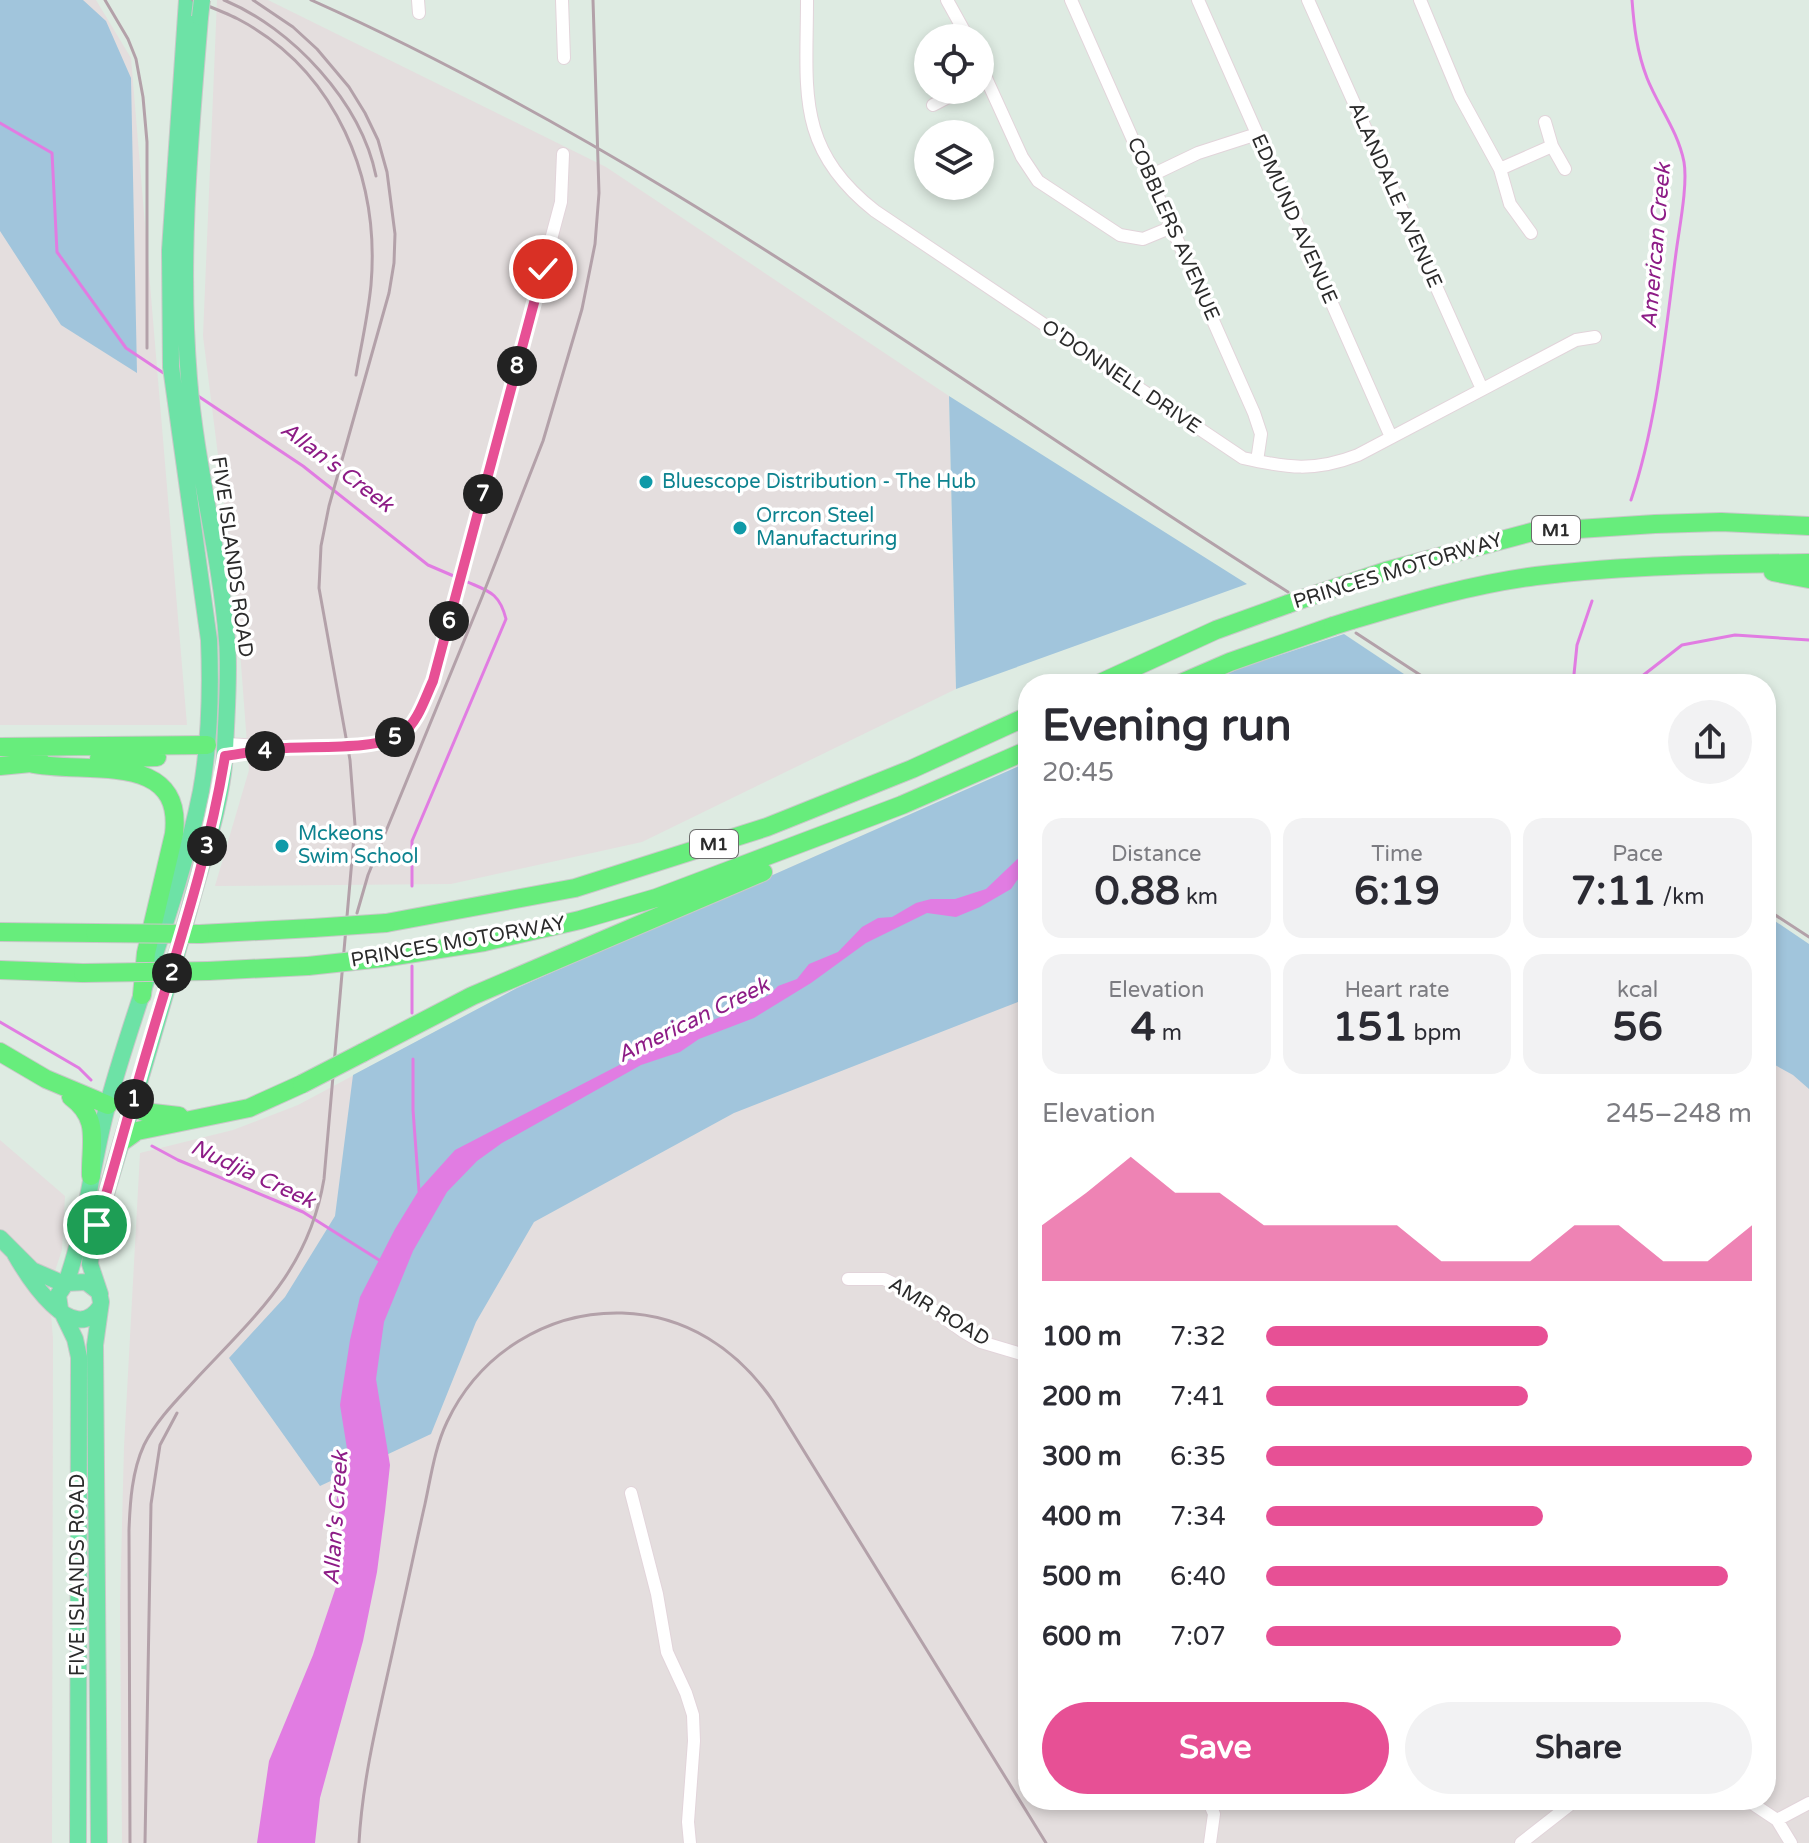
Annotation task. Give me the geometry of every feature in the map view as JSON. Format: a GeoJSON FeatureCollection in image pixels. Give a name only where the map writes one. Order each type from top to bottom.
{"type":"FeatureCollection","features":[{"type":"Feature","properties":{"kind":"highway","name":"PRINCES MOTORWAY"},"geometry":{"type":"LineString","coordinates":[[1120,674],[1216,630],[1311,596],[1386,571],[1532,532],[1721,522],[1809,526]]}},
{"type":"Feature","properties":{"kind":"highway","name":"PRINCES MOTORWAY"},"geometry":{"type":"LineString","coordinates":[[1202,674],[1352,620],[1456,592],[1532,576],[1639,566],[1809,563]]}},
{"type":"Feature","properties":{"kind":"highway"},"geometry":{"type":"LineString","coordinates":[[1639,566],[1733,567],[1809,579]]}},
{"type":"Feature","properties":{"kind":"highway","name":"PRINCES MOTORWAY"},"geometry":{"type":"LineString","coordinates":[[0,932],[200,934],[386,923],[575,888],[752,832],[912,769],[1018,721]]}},
{"type":"Feature","properties":{"kind":"highway"},"geometry":{"type":"LineString","coordinates":[[0,747],[215,750]]}},
{"type":"Feature","properties":{"kind":"highway"},"geometry":{"type":"LineString","coordinates":[[0,766],[215,750]]}},
{"type":"Feature","properties":{"kind":"highway","name":"PRINCES MOTORWAY"},"geometry":{"type":"LineString","coordinates":[[0,970],[83,973],[308,966],[484,942],[611,912],[656,898],[902,805],[1018,754]]}},
{"type":"Feature","properties":{"kind":"highway"},"geometry":{"type":"LineString","coordinates":[[30,763],[49,768],[139,774],[153,779],[169,797],[176,818],[174,834],[146,953],[142,995]]}},
{"type":"Feature","properties":{"kind":"highway"},"geometry":{"type":"LineString","coordinates":[[123,1141],[137,1131],[249,1108],[472,996],[825,845],[902,805]]}},
{"type":"Feature","properties":{"kind":"highway"},"geometry":{"type":"LineString","coordinates":[[0,925],[67,928],[89,933]]}},
{"type":"Feature","properties":{"kind":"highway"},"geometry":{"type":"LineString","coordinates":[[0,1052],[46,1079],[82,1105],[91,1117],[91,1176]]}},
{"type":"Feature","properties":{"kind":"highway"},"geometry":{"type":"LineString","coordinates":[[46,1079],[108,1105]]}},
{"type":"Feature","properties":{"kind":"highway"},"geometry":{"type":"LineString","coordinates":[[129,1101],[141,1111],[159,1115],[218,1115]]}},
{"type":"Feature","properties":{"kind":"main road","name":"FIVE ISLANDS ROAD"},"geometry":{"type":"LineString","coordinates":[[65,1283],[78,1251],[108,1105],[215,750],[209,640],[171,367],[170,250],[194,8]]}},
{"type":"Feature","properties":{"kind":"main road","name":"FIVE ISLANDS ROAD"},"geometry":{"type":"LineString","coordinates":[[99,1843],[95,1345],[100,1300],[90,1264],[91,1246],[123,1141],[129,1101],[177,956],[207,845],[227,641],[189,377],[184,242],[194,8]]}},
{"type":"Feature","properties":{"kind":"main road"},"geometry":{"type":"LineString","coordinates":[[108,1105],[129,1101],[123,1081],[133,1020]]}},
{"type":"Feature","properties":{"kind":"main road"},"geometry":{"type":"LineString","coordinates":[[0,1238],[38,1274],[65,1283],[86,1282],[100,1300],[93,1316],[85,1320],[72,1319],[61,1311],[36,1287],[15,1254]]}},
{"type":"Feature","properties":{"kind":"main road"},"geometry":{"type":"LineString","coordinates":[[61,1311],[58,1299],[65,1283]]}},
{"type":"Feature","properties":{"kind":"main road","name":"FIVE ISLANDS ROAD"},"geometry":{"type":"LineString","coordinates":[[61,1311],[75,1339],[79,1357],[78,1843]]}},
{"type":"Feature","properties":{"kind":"street"},"geometry":{"type":"LineString","coordinates":[[562,0],[564,58]]}},
{"type":"Feature","properties":{"kind":"street","name":"O'DONNELL DRIVE"},"geometry":{"type":"LineString","coordinates":[[807,0],[807,104],[810,121],[827,161],[844,185],[875,211],[1243,458],[1294,468],[1334,465],[1576,340],[1595,337]]}},
{"type":"Feature","properties":{"kind":"street"},"geometry":{"type":"LineString","coordinates":[[947,0],[960,24]]}},
{"type":"Feature","properties":{"kind":"street","name":"COBBLERS AVENUE"},"geometry":{"type":"LineString","coordinates":[[1071,0],[1254,413],[1261,434],[1257,461]]}},
{"type":"Feature","properties":{"kind":"street","name":"EDMUND AVENUE"},"geometry":{"type":"LineString","coordinates":[[1198,0],[1391,437]]}},
{"type":"Feature","properties":{"kind":"street","name":"ALANDALE AVENUE"},"geometry":{"type":"LineString","coordinates":[[1308,0],[1482,389]]}},
{"type":"Feature","properties":{"kind":"street"},"geometry":{"type":"LineString","coordinates":[[1420,0],[1460,96],[1500,169],[1510,204],[1531,233]]}},
{"type":"Feature","properties":{"kind":"street"},"geometry":{"type":"LineString","coordinates":[[994,99],[1022,157],[1038,181],[1120,235],[1143,239],[1172,227]]}},
{"type":"Feature","properties":{"kind":"street"},"geometry":{"type":"LineString","coordinates":[[1545,122],[1552,146],[1565,169]]}},
{"type":"Feature","properties":{"kind":"street"},"geometry":{"type":"LineString","coordinates":[[1150,176],[1198,153],[1257,134]]}},
{"type":"Feature","properties":{"kind":"street"},"geometry":{"type":"LineString","coordinates":[[1500,169],[1552,146]]}},
{"type":"Feature","properties":{"kind":"street"},"geometry":{"type":"LineString","coordinates":[[215,750],[347,746],[387,741],[401,735],[412,724],[433,681],[561,202],[563,154]]}},
{"type":"Feature","properties":{"kind":"street","name":"AMR ROAD"},"geometry":{"type":"LineString","coordinates":[[848,1279],[884,1279],[981,1342],[1018,1353]]}},
{"type":"Feature","properties":{"kind":"street"},"geometry":{"type":"LineString","coordinates":[[631,1493],[657,1594],[667,1652],[693,1715],[688,1822],[690,1843]]}},
{"type":"Feature","properties":{"kind":"street"},"geometry":{"type":"LineString","coordinates":[[1777,1820],[1809,1803]]}},
{"type":"Feature","properties":{"kind":"street"},"geometry":{"type":"LineString","coordinates":[[1210,1843],[1215,1828],[1212,1810]]}},
{"type":"Feature","properties":{"kind":"street"},"geometry":{"type":"LineString","coordinates":[[1521,1843],[1563,1810]]}},
{"type":"Feature","properties":{"kind":"street"},"geometry":{"type":"LineString","coordinates":[[1762,1810],[1777,1820],[1791,1843]]}},
{"type":"Feature","properties":{"kind":"shaded area"},"geometry":{"type":"Polygon","coordinates":[[[0,0],[96,0],[131,58],[187,725],[0,725],[0,0]]]}},
{"type":"Feature","properties":{"kind":"shaded area"},"geometry":{"type":"Polygon","coordinates":[[[0,0],[83,0],[106,21],[131,78],[137,373],[61,325],[0,231],[0,0]]]}},
{"type":"Feature","properties":{"kind":"shaded area"},"geometry":{"type":"Polygon","coordinates":[[[217,0],[268,0],[606,167],[949,396],[956,689],[642,842],[451,884],[215,886],[249,770],[236,598],[203,336],[217,0]]]}},
{"type":"Feature","properties":{"kind":"shaded area"},"geometry":{"type":"Polygon","coordinates":[[[949,396],[1247,584],[956,689],[949,396]]]}},
{"type":"Feature","properties":{"kind":"shaded area"},"geometry":{"type":"Polygon","coordinates":[[[1344,634],[1404,674],[1227,674],[1344,634]]]}},
{"type":"Feature","properties":{"kind":"shaded area"},"geometry":{"type":"Polygon","coordinates":[[[1018,766],[1018,1810],[1776,1810],[1776,925],[1809,946],[1809,1843],[122,1843],[120,1604],[124,1447],[140,1153],[233,1130],[298,1105],[517,988],[1018,766]]]}},
{"type":"Feature","properties":{"kind":"shaded area"},"geometry":{"type":"Polygon","coordinates":[[[1018,766],[1018,1002],[734,1113],[534,1222],[476,1322],[431,1434],[320,1486],[229,1358],[285,1297],[335,1216],[353,1075],[517,988],[1018,766]]]}},
{"type":"Feature","properties":{"kind":"shaded area"},"geometry":{"type":"Polygon","coordinates":[[[1018,859],[1018,879],[1011,889],[956,917],[927,913],[866,943],[811,983],[754,1018],[699,1039],[680,1052],[641,1065],[502,1143],[477,1161],[447,1192],[413,1251],[384,1322],[376,1379],[390,1465],[377,1572],[363,1641],[320,1798],[315,1843],[257,1843],[269,1761],[313,1655],[338,1581],[342,1523],[336,1502],[348,1455],[340,1405],[360,1297],[419,1190],[455,1150],[662,1043],[769,995],[778,986],[797,979],[809,964],[838,952],[862,927],[878,918],[892,917],[916,903],[931,899],[955,899],[986,889],[1018,859]]]}},
{"type":"Feature","properties":{"kind":"shaded area"},"geometry":{"type":"Polygon","coordinates":[[[1776,922],[1809,944],[1809,1089],[1776,1066],[1776,922]]]}},
{"type":"Feature","properties":{"kind":"shaded area"},"geometry":{"type":"Polygon","coordinates":[[[0,1140],[65,1196],[62,1250],[49,1289],[53,1339],[52,1843],[0,1843],[0,1140]]]}},
{"type":"Feature","properties":{"kind":"waterway","name":"American Creek"},"geometry":{"type":"LineString","coordinates":[[1631,500],[1659,378],[1685,183],[1684,162],[1677,140],[1644,68],[1636,39],[1632,0]]}},
{"type":"Feature","properties":{"kind":"waterway","name":"Allan's Creek"},"geometry":{"type":"LineString","coordinates":[[0,123],[52,153],[57,252],[126,348],[165,374]]}},
{"type":"Feature","properties":{"kind":"waterway","name":"Allan's Creek"},"geometry":{"type":"LineString","coordinates":[[198,396],[303,466],[428,565],[456,577]]}},
{"type":"Feature","properties":{"kind":"waterway","name":"Allan's Creek"},"geometry":{"type":"LineString","coordinates":[[412,886],[412,841],[506,619],[496,597],[463,580]]}},
{"type":"Feature","properties":{"kind":"waterway","name":"American Creek"},"geometry":{"type":"LineString","coordinates":[[1574,674],[1577,645],[1592,601]]}},
{"type":"Feature","properties":{"kind":"waterway"},"geometry":{"type":"LineString","coordinates":[[1645,674],[1682,645],[1735,635],[1809,640]]}},
{"type":"Feature","properties":{"kind":"waterway","name":"Allan's Creek"},"geometry":{"type":"LineString","coordinates":[[412,966],[412,1013]]}},
{"type":"Feature","properties":{"kind":"waterway","name":"Nudjia Creek"},"geometry":{"type":"LineString","coordinates":[[0,1022],[79,1068],[91,1080]]}},
{"type":"Feature","properties":{"kind":"waterway","name":"Allan's Creek"},"geometry":{"type":"LineString","coordinates":[[413,1059],[419,1191]]}},
{"type":"Feature","properties":{"kind":"waterway","name":"Nudjia Creek"},"geometry":{"type":"LineString","coordinates":[[152,1146],[178,1160],[303,1212],[379,1260]]}},
{"type":"Feature","properties":{"kind":"railway"},"geometry":{"type":"LineString","coordinates":[[105,0],[136,59],[143,97],[147,142],[147,348]]}},
{"type":"Feature","properties":{"kind":"railway"},"geometry":{"type":"LineString","coordinates":[[193,0],[238,19],[273,41],[302,68],[326,98],[345,132],[359,168],[368,206],[372,245],[370,297],[356,375]]}},
{"type":"Feature","properties":{"kind":"railway"},"geometry":{"type":"LineString","coordinates":[[224,0],[274,29],[320,71],[355,121],[368,148],[376,176]]}},
{"type":"Feature","properties":{"kind":"railway"},"geometry":{"type":"LineString","coordinates":[[130,1843],[129,1530],[137,1465],[144,1445],[161,1418],[260,1311],[293,1265],[317,1211],[324,1179],[355,825],[350,760],[319,588],[321,546],[329,506],[389,293],[394,263],[395,234],[387,172],[378,140],[365,113],[349,87],[317,49],[293,27],[253,0]]}},
{"type":"Feature","properties":{"kind":"railway"},"geometry":{"type":"LineString","coordinates":[[311,0],[440,62],[566,130],[689,202],[1288,592]]}},
{"type":"Feature","properties":{"kind":"railway"},"geometry":{"type":"LineString","coordinates":[[357,913],[368,875],[543,441],[582,309],[595,244],[599,193],[593,0]]}},
{"type":"Feature","properties":{"kind":"railway"},"geometry":{"type":"LineString","coordinates":[[1356,633],[1419,674]]}},
{"type":"Feature","properties":{"kind":"railway"},"geometry":{"type":"LineString","coordinates":[[1776,916],[1809,937]]}},
{"type":"Feature","properties":{"kind":"railway"},"geometry":{"type":"LineString","coordinates":[[359,1843],[375,1732],[434,1462],[447,1422],[477,1376],[518,1341],[542,1329],[594,1314],[645,1315],[688,1328],[726,1351],[759,1382],[1018,1798]]}},
{"type":"Feature","properties":{"kind":"railway"},"geometry":{"type":"LineString","coordinates":[[145,1843],[151,1504],[160,1445],[177,1413]]}},
{"type":"Feature","properties":{"kind":"railway"},"geometry":{"type":"LineString","coordinates":[[1026,1810],[1046,1843]]}},
{"type":"Feature","properties":{"kind":"place","name":"Bluescope Distribution - The Hub"},"geometry":{"type":"Point","coordinates":[646,482]}},
{"type":"Feature","properties":{"kind":"place","name":"Orrcon Steel Manufacturing"},"geometry":{"type":"Point","coordinates":[740,528]}},
{"type":"Feature","properties":{"kind":"place","name":"Mckeons Swim School"},"geometry":{"type":"Point","coordinates":[282,846]}},
{"type":"Feature","properties":{"kind":"route"},"geometry":{"type":"LineString","coordinates":[[97,1225],[177,956],[207,845],[225,756],[285,748],[387,741],[401,735],[412,724],[433,681],[543,269]]}}]}
